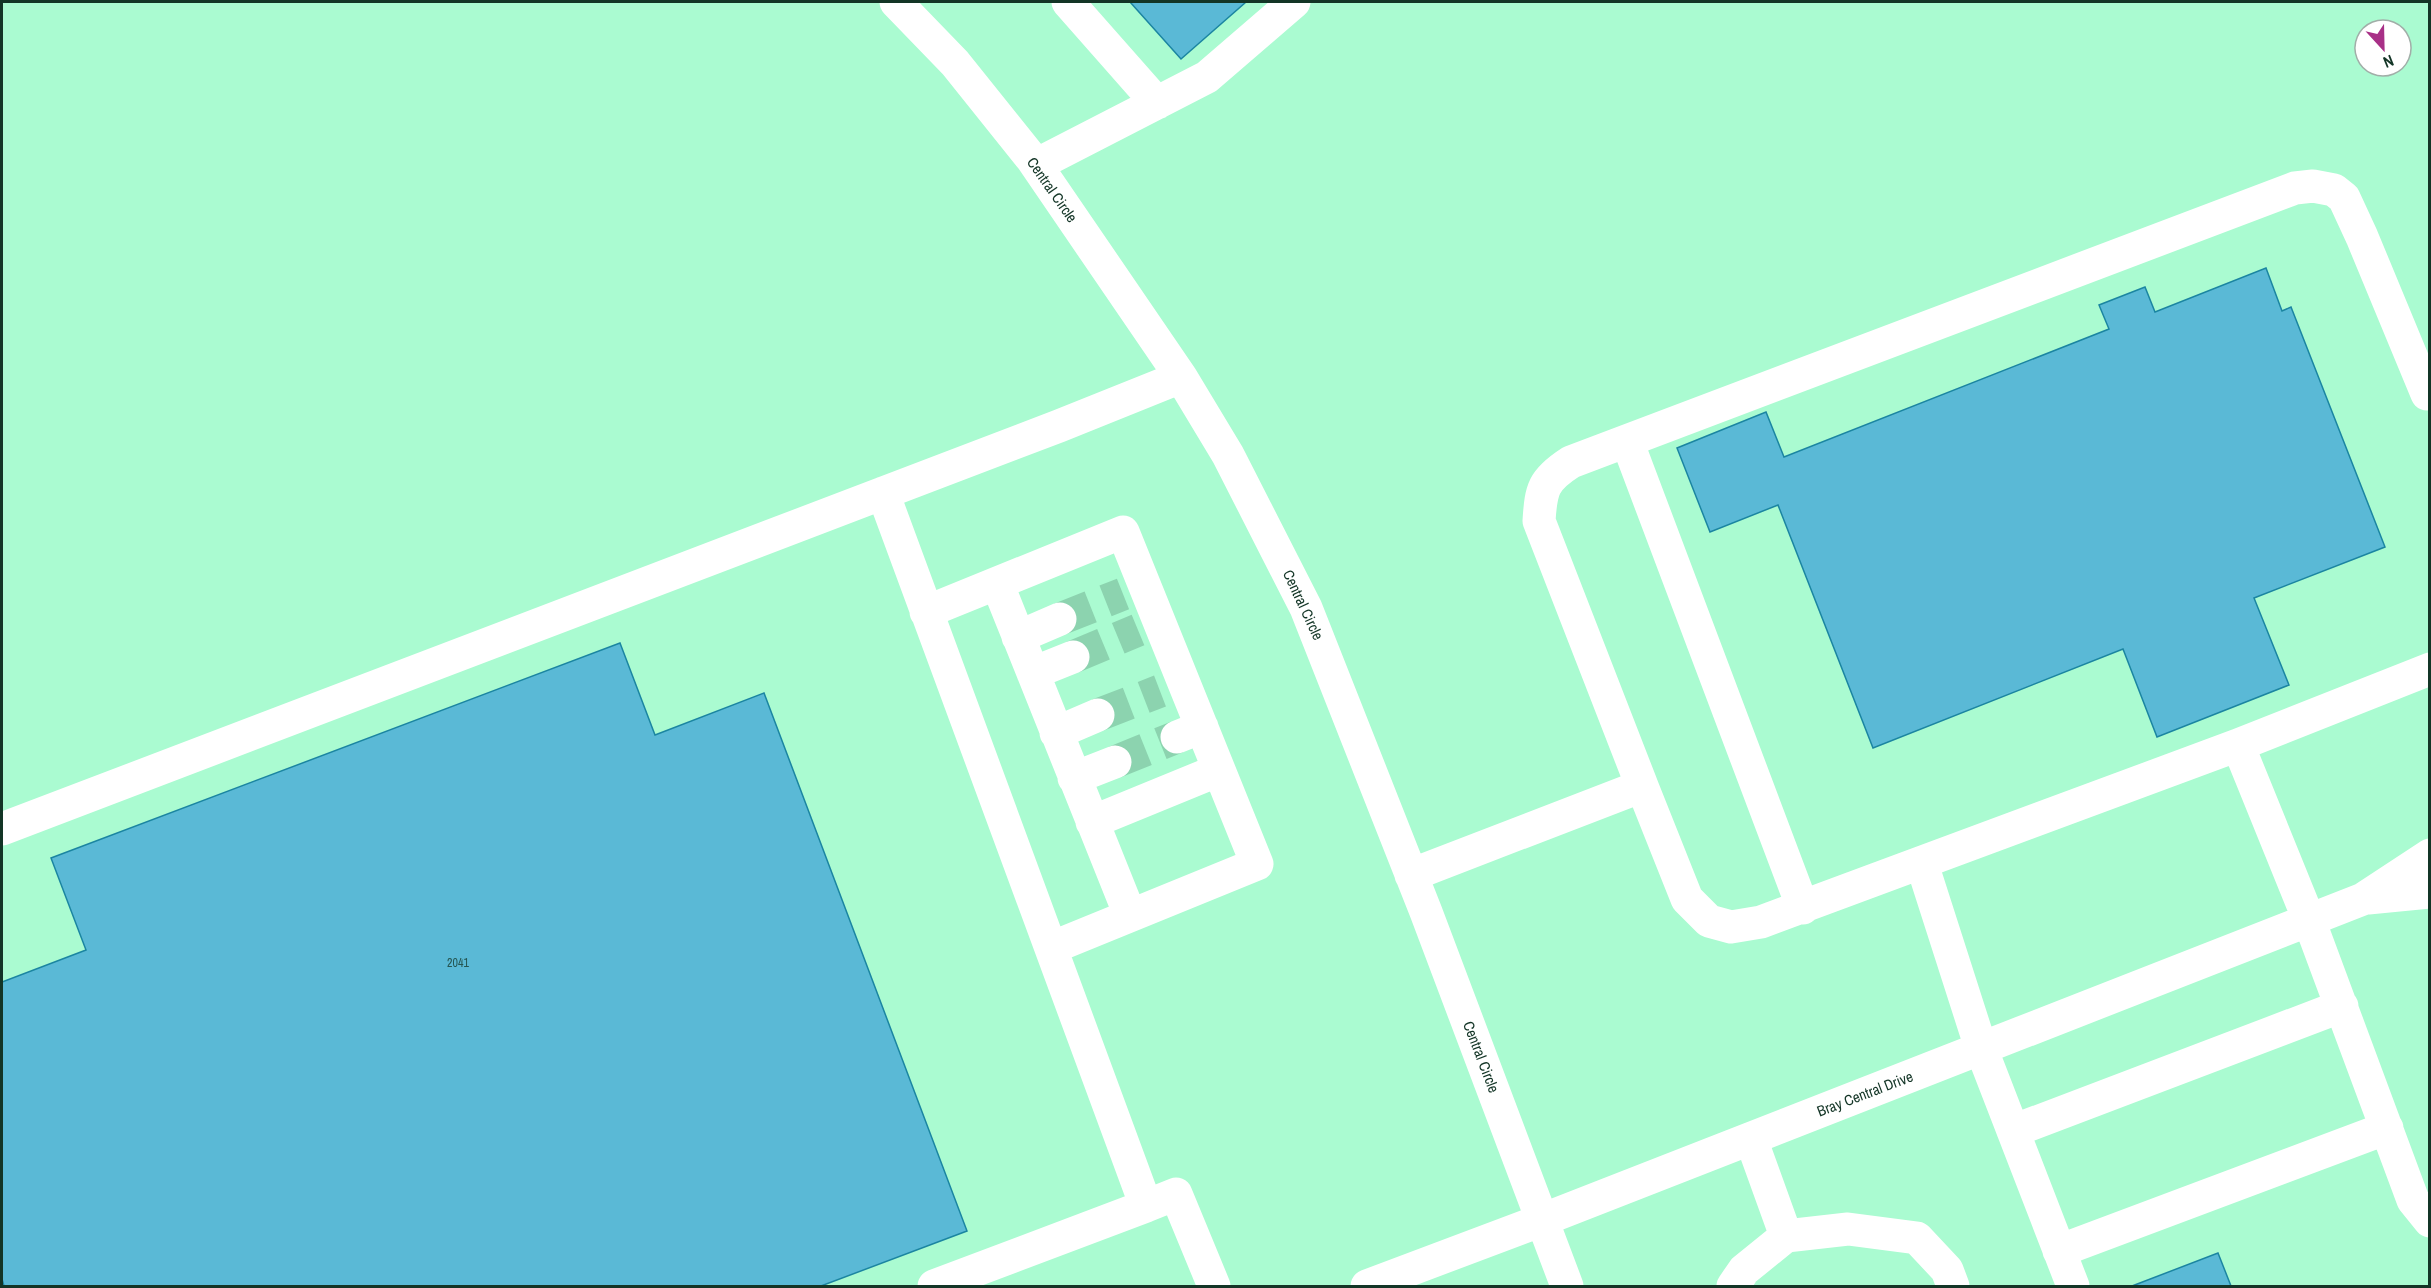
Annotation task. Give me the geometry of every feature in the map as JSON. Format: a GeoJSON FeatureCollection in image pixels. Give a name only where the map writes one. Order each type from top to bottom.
{"type":"FeatureCollection","features":[{"type":"Feature","properties":{"kind":"street","name":"Central Circle"},"geometry":{"type":"LineString","coordinates":[[896,2],[955,63],[1036,165],[1181,377],[1228,456],[1306,608],[1411,874],[1567,1287]]}},
{"type":"Feature","properties":{"kind":"street"},"geometry":{"type":"LineString","coordinates":[[1068,2],[1157,103]]}},
{"type":"Feature","properties":{"kind":"street"},"geometry":{"type":"LineString","coordinates":[[1036,165],[1207,77],[1294,2]]}},
{"type":"Feature","properties":{"kind":"street"},"geometry":{"type":"LineString","coordinates":[[2429,396],[2344,198],[2334,190],[2313,186],[2295,188],[1571,462],[1543,485],[1539,521],[1687,899],[1709,921],[1731,927],[1761,922],[1803,908],[2238,745],[2430,669]]}},
{"type":"Feature","properties":{"kind":"street"},"geometry":{"type":"LineString","coordinates":[[2,829],[1181,377]]}},
{"type":"Feature","properties":{"kind":"street"},"geometry":{"type":"LineString","coordinates":[[1627,441],[1803,908]]}},
{"type":"Feature","properties":{"kind":"street"},"geometry":{"type":"LineString","coordinates":[[883,493],[1146,1206]]}},
{"type":"Feature","properties":{"kind":"street"},"geometry":{"type":"LineString","coordinates":[[926,612],[1123,532],[1133,590],[1190,732],[1219,770],[1257,864],[1051,948]]}},
{"type":"Feature","properties":{"kind":"street"},"geometry":{"type":"LineString","coordinates":[[997,583],[1130,915]]}},
{"type":"Feature","properties":{"kind":"street"},"geometry":{"type":"LineString","coordinates":[[1018,637],[1060,620]]}},
{"type":"Feature","properties":{"kind":"street"},"geometry":{"type":"LineString","coordinates":[[1033,673],[1073,657]]}},
{"type":"Feature","properties":{"kind":"street"},"geometry":{"type":"LineString","coordinates":[[1056,733],[1098,716]]}},
{"type":"Feature","properties":{"kind":"street"},"geometry":{"type":"LineString","coordinates":[[2238,745],[2309,920],[2413,1200],[2430,1221]]}},
{"type":"Feature","properties":{"kind":"street"},"geometry":{"type":"LineString","coordinates":[[1074,778],[1115,762]]}},
{"type":"Feature","properties":{"kind":"street"},"geometry":{"type":"LineString","coordinates":[[1092,822],[1219,770]]}},
{"type":"Feature","properties":{"kind":"street"},"geometry":{"type":"LineString","coordinates":[[1411,874],[1642,786]]}},
{"type":"Feature","properties":{"kind":"street","name":"Bray Central Drive"},"geometry":{"type":"LineString","coordinates":[[1366,1287],[2363,899],[2430,855]]}},
{"type":"Feature","properties":{"kind":"street"},"geometry":{"type":"LineString","coordinates":[[1922,864],[1982,1048],[2073,1287]]}},
{"type":"Feature","properties":{"kind":"street","name":"Bray Central Drive"},"geometry":{"type":"LineString","coordinates":[[2363,899],[2430,892]]}},
{"type":"Feature","properties":{"kind":"street"},"geometry":{"type":"LineString","coordinates":[[2013,1131],[2342,1006]]}},
{"type":"Feature","properties":{"kind":"street"},"geometry":{"type":"LineString","coordinates":[[2060,1251],[2387,1128]]}},
{"type":"Feature","properties":{"kind":"street"},"geometry":{"type":"LineString","coordinates":[[1751,1139],[1786,1236]]}},
{"type":"Feature","properties":{"kind":"street"},"geometry":{"type":"LineString","coordinates":[[934,1287],[1176,1194],[1214,1287]]}},
{"type":"Feature","properties":{"kind":"street"},"geometry":{"type":"LineString","coordinates":[[1733,1287],[1744,1270],[1786,1236],[1848,1229],[1917,1238],[1947,1270],[1953,1287]]}},
{"type":"Feature","properties":{"kind":"building"},"geometry":{"type":"Polygon","coordinates":[[[1130,2],[1246,2],[1181,59],[1130,2]]]}},
{"type":"Feature","properties":{"kind":"building"},"geometry":{"type":"Polygon","coordinates":[[[2266,268],[2282,311],[2291,307],[2385,547],[2254,598],[2289,685],[2157,737],[2123,649],[1873,748],[1778,505],[1710,532],[1677,448],[1766,412],[1784,457],[2109,329],[2099,305],[2145,287],[2155,312],[2266,268]]]}},
{"type":"Feature","properties":{"kind":"building"},"geometry":{"type":"Polygon","coordinates":[[[620,643],[655,735],[764,693],[967,1231],[821,1286],[4,1286],[2,1279],[2,982],[86,950],[51,858],[620,643]]]}},
{"type":"Feature","properties":{"kind":"building"},"geometry":{"type":"Polygon","coordinates":[[[2218,1253],[2231,1286],[2132,1286],[2218,1253]]]}},
{"type":"Feature","properties":{"kind":"tunnel"},"geometry":{"type":"LineString","coordinates":[[1060,619],[1123,594]]}},
{"type":"Feature","properties":{"kind":"tunnel"},"geometry":{"type":"LineString","coordinates":[[1073,657],[1138,630]]}},
{"type":"Feature","properties":{"kind":"tunnel"},"geometry":{"type":"LineString","coordinates":[[1098,715],[1160,691]]}},
{"type":"Feature","properties":{"kind":"tunnel"},"geometry":{"type":"LineString","coordinates":[[1115,762],[1177,737]]}}]}
